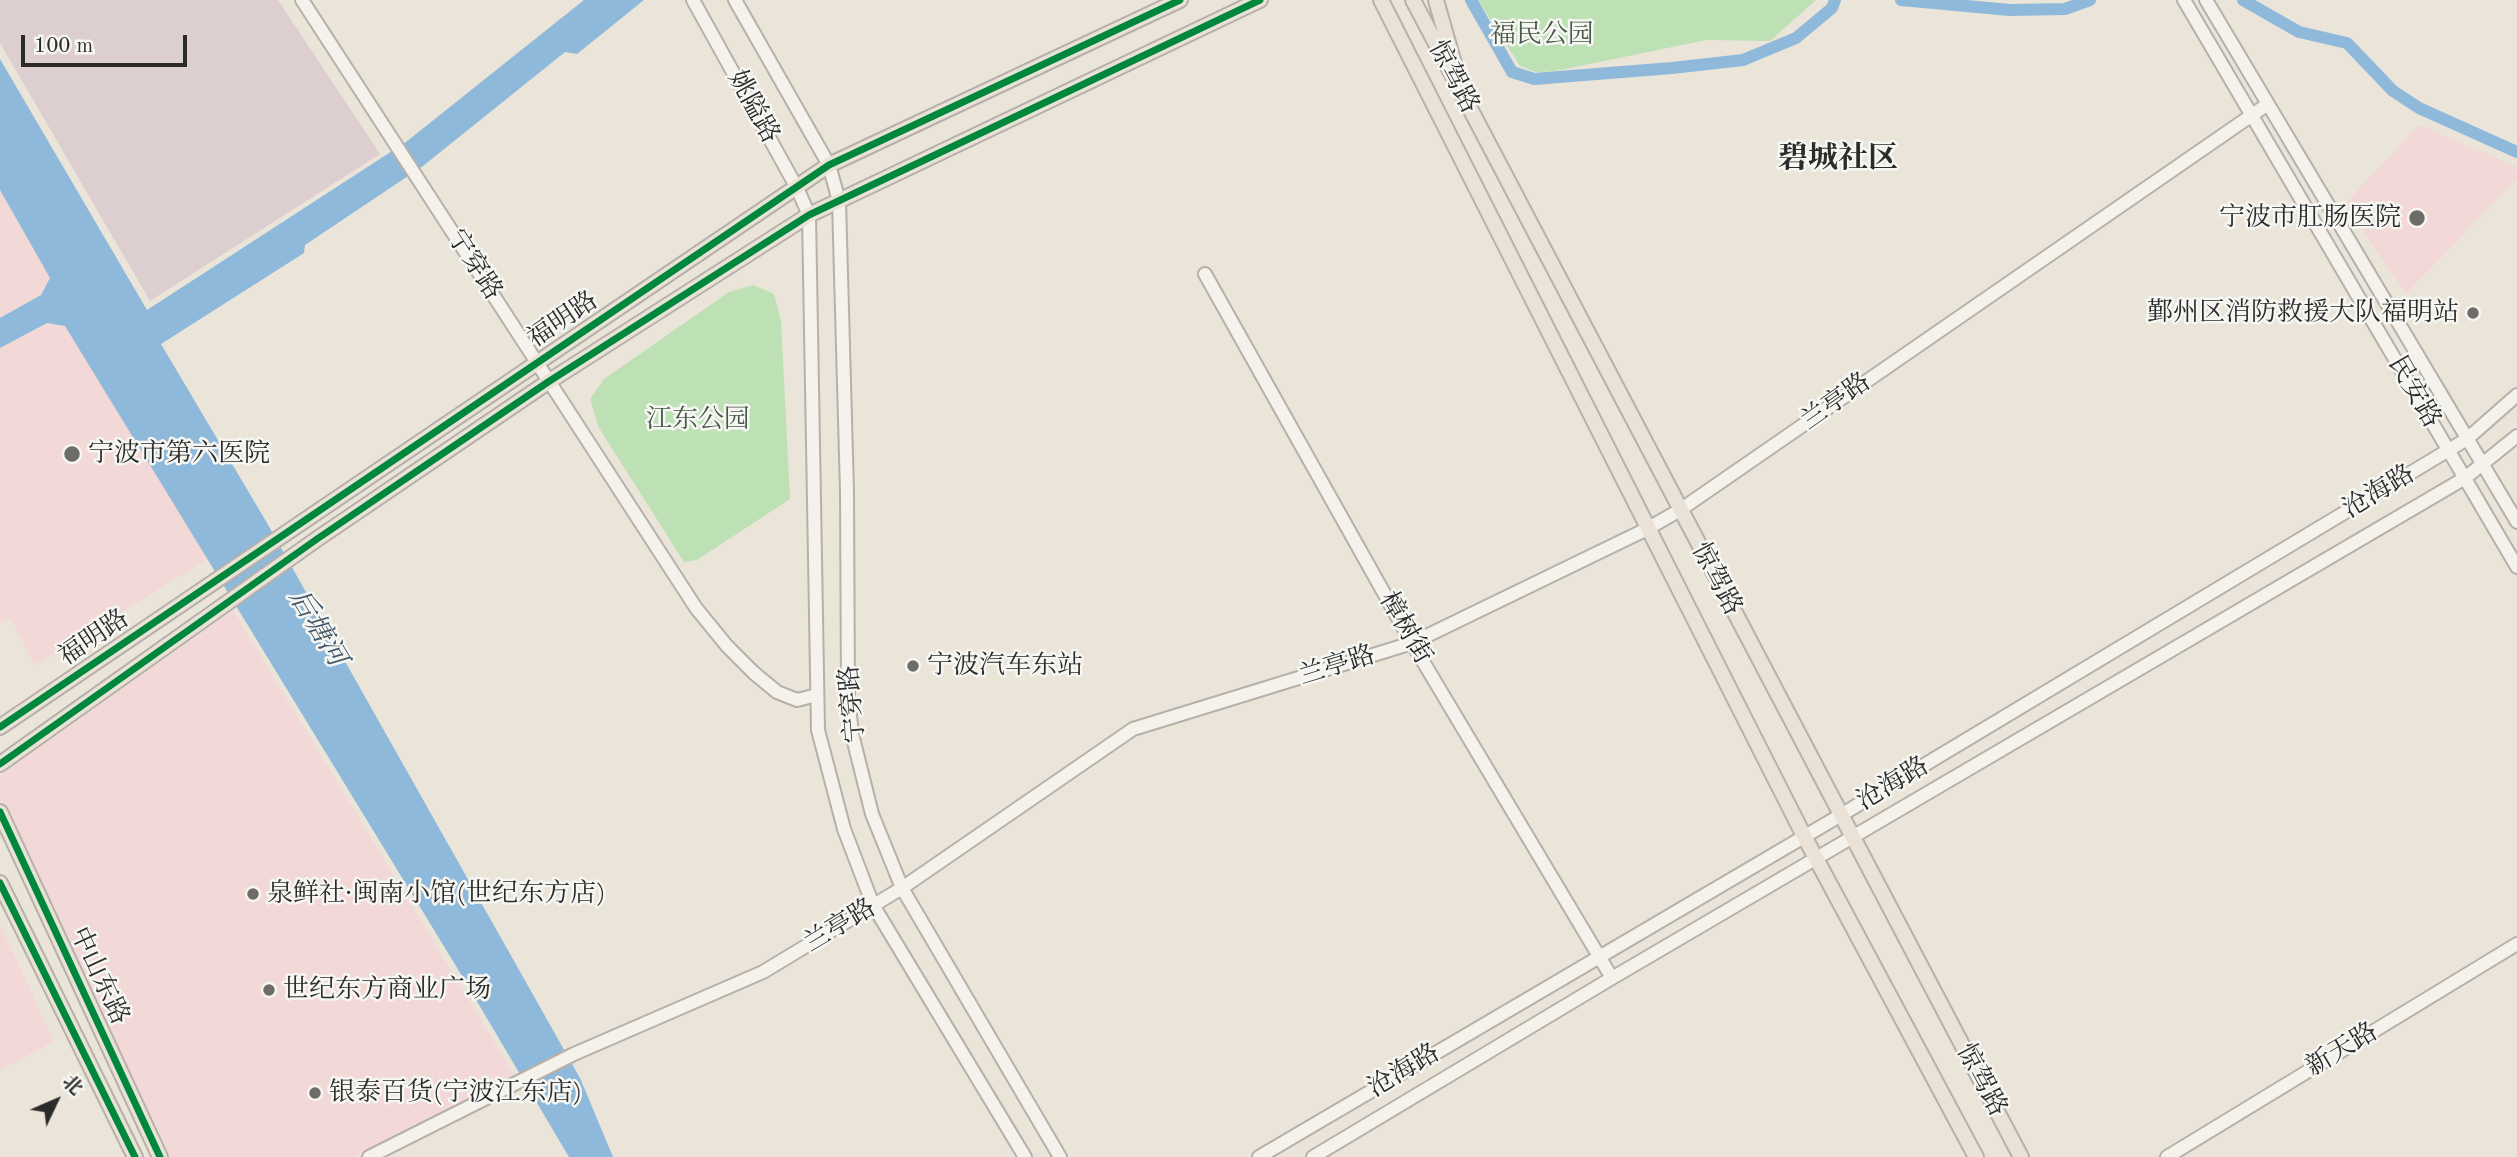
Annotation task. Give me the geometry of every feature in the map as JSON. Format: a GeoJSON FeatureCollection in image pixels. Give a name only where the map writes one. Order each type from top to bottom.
{"type":"FeatureCollection","features":[{"type":"Feature","properties":{"kind":"main road","name":"宁穿路"},"geometry":{"type":"LineString","coordinates":[[302,0],[696,608],[727,646],[777,692],[797,700],[817,695]]}},
{"type":"Feature","properties":{"kind":"main road","name":"姚隘路"},"geometry":{"type":"LineString","coordinates":[[694,0],[797,188],[809,215]]}},
{"type":"Feature","properties":{"kind":"main road","name":"姚隘路"},"geometry":{"type":"LineString","coordinates":[[735,0],[830,165],[839,201]]}},
{"type":"Feature","properties":{"kind":"main road","name":"福明路"},"geometry":{"type":"LineString","coordinates":[[0,727],[830,165],[1180,0]]}},
{"type":"Feature","properties":{"kind":"main road","name":"福明路"},"geometry":{"type":"LineString","coordinates":[[0,764],[317,539],[548,382],[809,215],[1260,0]]}},
{"type":"Feature","properties":{"kind":"main road","name":"惊驾路"},"geometry":{"type":"LineString","coordinates":[[1381,0],[1804,836],[1976,1157]]}},
{"type":"Feature","properties":{"kind":"main road","name":"惊驾路"},"geometry":{"type":"LineString","coordinates":[[1413,0],[2021,1157]]}},
{"type":"Feature","properties":{"kind":"main road"},"geometry":{"type":"LineString","coordinates":[[1436,0],[1465,99]]}},
{"type":"Feature","properties":{"kind":"main road","name":"民安路"},"geometry":{"type":"LineString","coordinates":[[2184,0],[2517,567]]}},
{"type":"Feature","properties":{"kind":"main road","name":"民安路"},"geometry":{"type":"LineString","coordinates":[[2206,0],[2517,522]]}},
{"type":"Feature","properties":{"kind":"main road","name":"兰亭路"},"geometry":{"type":"LineString","coordinates":[[369,1157],[562,1060],[763,972],[902,888],[1133,729],[1412,643],[1647,529],[1680,510],[2268,104]]}},
{"type":"Feature","properties":{"kind":"main road","name":"宁穿路"},"geometry":{"type":"LineString","coordinates":[[839,201],[847,492],[848,696],[852,734],[872,814],[902,888],[1060,1157]]}},
{"type":"Feature","properties":{"kind":"main road","name":"宁穿路"},"geometry":{"type":"LineString","coordinates":[[809,215],[818,730],[844,830],[873,905],[1025,1157]]}},
{"type":"Feature","properties":{"kind":"main road","name":"樟树街"},"geometry":{"type":"LineString","coordinates":[[1205,274],[1412,643],[1612,978]]}},
{"type":"Feature","properties":{"kind":"main road","name":"沧海路"},"geometry":{"type":"LineString","coordinates":[[1259,1157],[1841,815],[2467,439],[2517,395]]}},
{"type":"Feature","properties":{"kind":"main road","name":"沧海路"},"geometry":{"type":"LineString","coordinates":[[1313,1157],[1612,978],[2465,478],[2517,436]]}},
{"type":"Feature","properties":{"kind":"main road","name":"中山东路"},"geometry":{"type":"LineString","coordinates":[[0,812],[160,1157]]}},
{"type":"Feature","properties":{"kind":"main road","name":"中山东路"},"geometry":{"type":"LineString","coordinates":[[0,883],[135,1157]]}},
{"type":"Feature","properties":{"kind":"main road","name":"新天路"},"geometry":{"type":"LineString","coordinates":[[2167,1157],[2517,944]]}},
{"type":"Feature","properties":{"kind":"shaded area"},"geometry":{"type":"Polygon","coordinates":[[[0,0],[278,0],[380,154],[150,301],[0,43],[0,0]]]}},
{"type":"Feature","properties":{"kind":"shaded area","name":"宁波市肛肠医院"},"geometry":{"type":"Polygon","coordinates":[[[2419,125],[2517,167],[2517,178],[2406,294],[2345,204],[2419,125]]]}},
{"type":"Feature","properties":{"kind":"shaded area"},"geometry":{"type":"Polygon","coordinates":[[[0,190],[50,278],[41,295],[0,318],[0,190]]]}},
{"type":"Feature","properties":{"kind":"shaded area","name":"宁波市第六医院"},"geometry":{"type":"Polygon","coordinates":[[[47,323],[65,325],[208,559],[35,665],[11,618],[0,623],[0,348],[47,323]]]}},
{"type":"Feature","properties":{"kind":"shaded area"},"geometry":{"type":"Polygon","coordinates":[[[233,610],[514,1075],[353,1157],[171,1157],[0,798],[0,775],[233,610]]]}},
{"type":"Feature","properties":{"kind":"shaded area"},"geometry":{"type":"Polygon","coordinates":[[[0,925],[54,1041],[0,1070],[0,925]]]}},
{"type":"Feature","properties":{"kind":"green space","name":"福民公园"},"geometry":{"type":"Polygon","coordinates":[[[1478,0],[1816,0],[1770,41],[1707,40],[1555,71],[1536,72],[1520,66],[1478,0]]]}},
{"type":"Feature","properties":{"kind":"green space","name":"江东公园"},"geometry":{"type":"Polygon","coordinates":[[[753,285],[774,294],[781,321],[790,499],[697,560],[684,562],[599,428],[590,399],[604,379],[729,292],[753,285]]]}},
{"type":"Feature","properties":{"kind":"water","name":"后塘河"},"geometry":{"type":"Polygon","coordinates":[[[584,0],[644,0],[577,54],[565,52],[423,166],[305,245],[304,253],[161,344],[267,523],[580,1078],[613,1157],[569,1157],[456,966],[65,326],[47,323],[0,348],[0,318],[41,295],[50,278],[0,190],[0,59],[147,310],[406,142],[584,0]]]}},
{"type":"Feature","properties":{"kind":"waterway"},"geometry":{"type":"LineString","coordinates":[[1471,0],[1512,72],[1534,79],[1743,60],[1796,38],[1832,8],[1835,0]]}},
{"type":"Feature","properties":{"kind":"waterway"},"geometry":{"type":"LineString","coordinates":[[1901,0],[2010,10],[2065,9],[2090,0]]}},
{"type":"Feature","properties":{"kind":"waterway"},"geometry":{"type":"LineString","coordinates":[[2243,0],[2299,32],[2347,43],[2393,91],[2419,108],[2517,152]]}},
{"type":"Feature","properties":{"kind":"cycle path"},"geometry":{"type":"LineString","coordinates":[[0,727],[829,165],[1180,0]]}},
{"type":"Feature","properties":{"kind":"cycle path"},"geometry":{"type":"LineString","coordinates":[[0,764],[317,539],[548,382],[809,215],[1260,0]]}},
{"type":"Feature","properties":{"kind":"cycle path"},"geometry":{"type":"LineString","coordinates":[[0,812],[160,1157]]}},
{"type":"Feature","properties":{"kind":"cycle path"},"geometry":{"type":"LineString","coordinates":[[0,883],[135,1157]]}},
{"type":"Feature","properties":{"kind":"place","name":"宁波市肛肠医院"},"geometry":{"type":"Point","coordinates":[2417,218]}},
{"type":"Feature","properties":{"kind":"place","name":"鄞州区消防救援大队福明站"},"geometry":{"type":"Point","coordinates":[2473,313]}},
{"type":"Feature","properties":{"kind":"place","name":"宁波市第六医院"},"geometry":{"type":"Point","coordinates":[72,454]}},
{"type":"Feature","properties":{"kind":"place","name":"宁波汽车东站"},"geometry":{"type":"Point","coordinates":[913,666]}},
{"type":"Feature","properties":{"kind":"place","name":"泉鲜社·闽南小馆(世纪东方店)"},"geometry":{"type":"Point","coordinates":[253,894]}},
{"type":"Feature","properties":{"kind":"place","name":"世纪东方商业广场"},"geometry":{"type":"Point","coordinates":[269,990]}},
{"type":"Feature","properties":{"kind":"place","name":"银泰百货(宁波江东店)"},"geometry":{"type":"Point","coordinates":[315,1093]}},
{"type":"Feature","properties":{"kind":"district","name":"碧城社区"},"geometry":{"type":"Point","coordinates":[1838,159]}}]}
